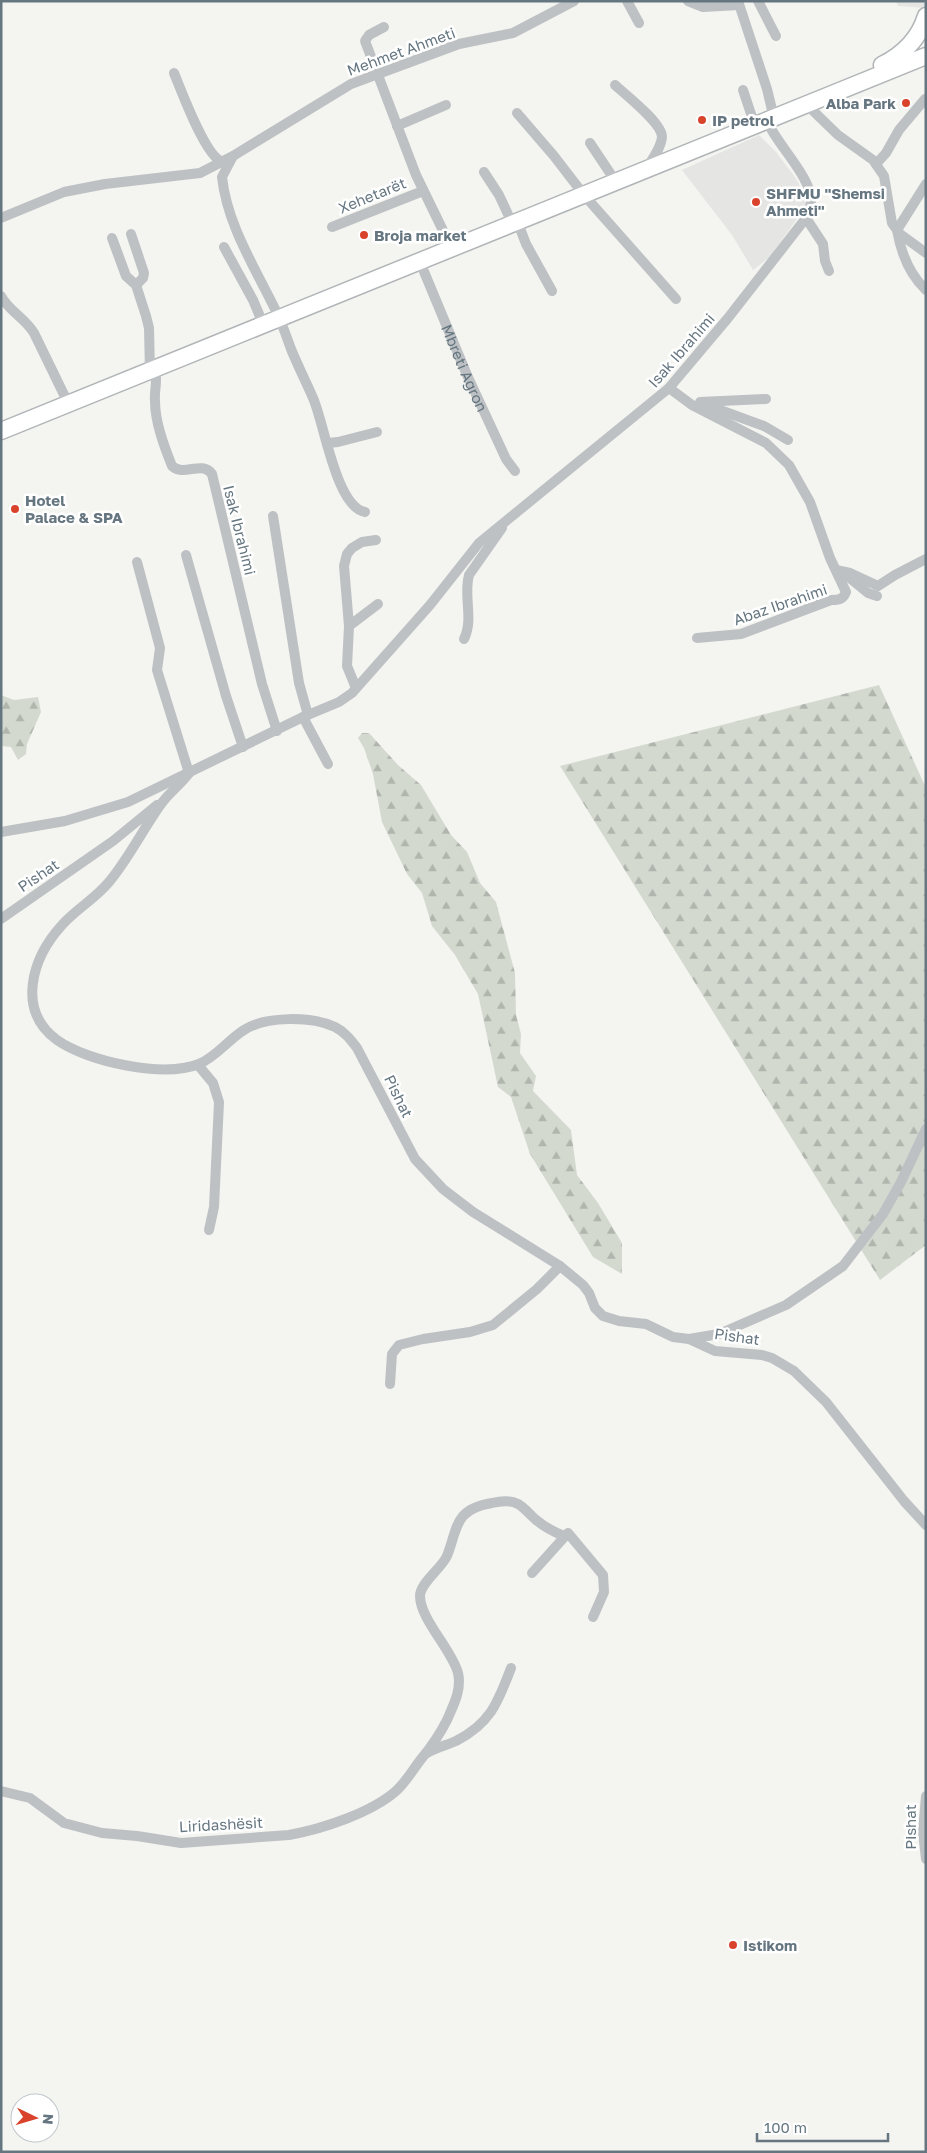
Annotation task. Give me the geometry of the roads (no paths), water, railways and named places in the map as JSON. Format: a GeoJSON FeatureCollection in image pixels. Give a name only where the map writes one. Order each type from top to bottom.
{"type":"FeatureCollection","features":[{"type":"Feature","properties":{"kind":"main road"},"geometry":{"type":"LineString","coordinates":[[846,88],[850,79],[886,63],[910,46],[918,35],[926,16]]}},
{"type":"Feature","properties":{"kind":"main road"},"geometry":{"type":"LineString","coordinates":[[1,431],[280,320],[926,56]]}},
{"type":"Feature","properties":{"kind":"street","name":"Mehmet Ahmeti"},"geometry":{"type":"LineString","coordinates":[[1,218],[64,192],[105,184],[200,173],[233,156],[345,87],[459,44],[513,33],[574,1]]}},
{"type":"Feature","properties":{"kind":"street"},"geometry":{"type":"LineString","coordinates":[[627,1],[639,23]]}},
{"type":"Feature","properties":{"kind":"street"},"geometry":{"type":"LineString","coordinates":[[688,1],[695,5],[709,8],[738,3],[767,89],[766,122]]}},
{"type":"Feature","properties":{"kind":"street"},"geometry":{"type":"LineString","coordinates":[[758,1],[776,36]]}},
{"type":"Feature","properties":{"kind":"street","name":"Xehetarët"},"geometry":{"type":"LineString","coordinates":[[384,27],[365,38],[368,52],[378,73],[423,191],[452,249]]}},
{"type":"Feature","properties":{"kind":"street"},"geometry":{"type":"LineString","coordinates":[[174,73],[200,134],[215,157],[221,161]]}},
{"type":"Feature","properties":{"kind":"street"},"geometry":{"type":"LineString","coordinates":[[615,84],[661,131],[661,143],[646,170]]}},
{"type":"Feature","properties":{"kind":"street"},"geometry":{"type":"LineString","coordinates":[[743,90],[800,173],[809,192],[811,204],[806,218],[820,238],[825,261],[830,271]]}},
{"type":"Feature","properties":{"kind":"street"},"geometry":{"type":"LineString","coordinates":[[876,164],[886,153],[899,130],[926,99]]}},
{"type":"Feature","properties":{"kind":"street"},"geometry":{"type":"LineString","coordinates":[[806,104],[838,135],[876,164],[884,176],[892,222],[912,245],[926,253]]}},
{"type":"Feature","properties":{"kind":"street"},"geometry":{"type":"LineString","coordinates":[[397,126],[446,105]]}},
{"type":"Feature","properties":{"kind":"street"},"geometry":{"type":"LineString","coordinates":[[517,113],[584,195],[676,299]]}},
{"type":"Feature","properties":{"kind":"street"},"geometry":{"type":"LineString","coordinates":[[590,143],[616,182]]}},
{"type":"Feature","properties":{"kind":"street"},"geometry":{"type":"LineString","coordinates":[[233,156],[222,177],[225,200],[253,267],[280,320],[314,400],[334,466],[350,502],[354,507],[365,512]]}},
{"type":"Feature","properties":{"kind":"street"},"geometry":{"type":"LineString","coordinates":[[484,172],[499,195],[552,291]]}},
{"type":"Feature","properties":{"kind":"street"},"geometry":{"type":"LineString","coordinates":[[926,184],[898,230],[899,241],[911,274],[926,290]]}},
{"type":"Feature","properties":{"kind":"street","name":"Xehetarët"},"geometry":{"type":"LineString","coordinates":[[332,227],[423,191]]}},
{"type":"Feature","properties":{"kind":"street","name":"Isak Ibrahimi"},"geometry":{"type":"LineString","coordinates":[[1,832],[64,821],[107,810],[144,795],[306,716],[339,702],[356,688],[430,605],[480,543],[509,517],[669,388],[728,318],[806,218]]}},
{"type":"Feature","properties":{"kind":"street"},"geometry":{"type":"LineString","coordinates":[[131,234],[144,273],[136,285]]}},
{"type":"Feature","properties":{"kind":"street"},"geometry":{"type":"LineString","coordinates":[[112,238],[126,276],[136,285],[149,328],[153,371]]}},
{"type":"Feature","properties":{"kind":"street"},"geometry":{"type":"LineString","coordinates":[[224,247],[254,300],[264,326]]}},
{"type":"Feature","properties":{"kind":"street","name":"Mbreti Agron"},"geometry":{"type":"LineString","coordinates":[[420,262],[467,375],[506,459],[515,470]]}},
{"type":"Feature","properties":{"kind":"street"},"geometry":{"type":"LineString","coordinates":[[1,296],[6,305],[28,323],[34,332],[69,405]]}},
{"type":"Feature","properties":{"kind":"street","name":"Isak Ibrahimi"},"geometry":{"type":"LineString","coordinates":[[153,371],[157,378],[154,400],[156,413],[172,466],[178,470],[203,468],[212,474],[262,684],[277,731]]}},
{"type":"Feature","properties":{"kind":"street","name":"Abaz Ibrahimi"},"geometry":{"type":"LineString","coordinates":[[669,388],[686,400],[766,443],[786,460],[810,502],[846,592],[842,598],[831,600],[742,634],[696,638]]}},
{"type":"Feature","properties":{"kind":"street","name":"Abaz Ibrahimi"},"geometry":{"type":"LineString","coordinates":[[686,400],[700,402],[766,399]]}},
{"type":"Feature","properties":{"kind":"street","name":"Abaz Ibrahimi"},"geometry":{"type":"LineString","coordinates":[[700,402],[764,426],[788,440]]}},
{"type":"Feature","properties":{"kind":"street"},"geometry":{"type":"LineString","coordinates":[[328,443],[377,432]]}},
{"type":"Feature","properties":{"kind":"street","name":"Isak Ibrahimi"},"geometry":{"type":"LineString","coordinates":[[273,516],[306,716],[328,764]]}},
{"type":"Feature","properties":{"kind":"street","name":"Isak Ibrahimi"},"geometry":{"type":"LineString","coordinates":[[464,639],[468,628],[467,583],[469,575],[509,517]]}},
{"type":"Feature","properties":{"kind":"street"},"geometry":{"type":"LineString","coordinates":[[356,688],[347,666],[348,626],[344,572],[346,557],[356,545],[376,540]]}},
{"type":"Feature","properties":{"kind":"street"},"geometry":{"type":"LineString","coordinates":[[186,555],[226,696],[243,747]]}},
{"type":"Feature","properties":{"kind":"street","name":"Abaz Ibrahimi"},"geometry":{"type":"LineString","coordinates":[[836,570],[850,572],[878,586],[895,574],[926,559]]}},
{"type":"Feature","properties":{"kind":"street"},"geometry":{"type":"LineString","coordinates":[[137,562],[160,648],[157,670],[189,773]]}},
{"type":"Feature","properties":{"kind":"street","name":"Abaz Ibrahimi"},"geometry":{"type":"LineString","coordinates":[[836,570],[847,576],[868,593],[877,596]]}},
{"type":"Feature","properties":{"kind":"street"},"geometry":{"type":"LineString","coordinates":[[348,626],[378,604]]}},
{"type":"Feature","properties":{"kind":"street","name":"Pishat"},"geometry":{"type":"LineString","coordinates":[[1,919],[113,841],[162,802],[189,773]]}},
{"type":"Feature","properties":{"kind":"street","name":"Pishat"},"geometry":{"type":"LineString","coordinates":[[162,802],[110,882],[74,913],[50,941],[34,974],[32,984],[33,1007],[36,1016],[50,1035],[70,1048],[96,1058],[156,1068],[185,1068],[198,1064],[213,1055],[243,1030],[261,1022],[281,1020],[306,1021],[336,1028],[344,1032],[357,1048],[404,1142],[431,1178],[473,1212],[560,1266],[583,1285],[589,1293],[595,1308],[603,1316],[619,1321],[646,1324],[673,1337],[689,1339],[715,1351],[762,1354],[794,1371],[826,1402],[904,1501],[926,1525]]}},
{"type":"Feature","properties":{"kind":"street"},"geometry":{"type":"LineString","coordinates":[[198,1064],[213,1083],[219,1102],[214,1207],[209,1230]]}},
{"type":"Feature","properties":{"kind":"street"},"geometry":{"type":"LineString","coordinates":[[689,1339],[719,1334],[786,1305],[843,1266],[883,1214],[901,1182],[926,1129]]}},
{"type":"Feature","properties":{"kind":"street"},"geometry":{"type":"LineString","coordinates":[[390,1384],[392,1354],[399,1345],[423,1339],[470,1332],[493,1324],[538,1289],[560,1266]]}},
{"type":"Feature","properties":{"kind":"street","name":"Liridashësit"},"geometry":{"type":"LineString","coordinates":[[1,1791],[30,1798],[64,1824],[87,1830],[181,1843],[237,1840],[306,1832],[343,1820],[391,1795],[406,1781],[440,1734],[453,1706],[459,1681],[456,1668],[422,1607],[420,1591],[445,1558],[458,1524],[467,1513],[476,1507],[490,1503],[509,1502],[518,1504],[540,1523],[564,1536],[568,1533],[603,1575],[604,1592],[593,1617]]}},
{"type":"Feature","properties":{"kind":"street"},"geometry":{"type":"LineString","coordinates":[[532,1573],[564,1536]]}},
{"type":"Feature","properties":{"kind":"street"},"geometry":{"type":"LineString","coordinates":[[426,1753],[453,1742],[475,1730],[497,1704],[511,1668]]}},
{"type":"Feature","properties":{"kind":"street","name":"Pishat"},"geometry":{"type":"LineString","coordinates":[[926,1796],[923,1832],[926,1859]]}},
{"type":"Feature","properties":{"kind":"place","name":"Alba Park"},"geometry":{"type":"Point","coordinates":[906,103]}},
{"type":"Feature","properties":{"kind":"place","name":"IP petrol"},"geometry":{"type":"Point","coordinates":[702,120]}},
{"type":"Feature","properties":{"kind":"place","name":"SHFMU \"Shemsi Ahmeti\""},"geometry":{"type":"Point","coordinates":[756,202]}},
{"type":"Feature","properties":{"kind":"place","name":"Broja market"},"geometry":{"type":"Point","coordinates":[364,235]}},
{"type":"Feature","properties":{"kind":"place","name":"Hotel Palace & SPA"},"geometry":{"type":"Point","coordinates":[15,509]}},
{"type":"Feature","properties":{"kind":"place","name":"Istikom"},"geometry":{"type":"Point","coordinates":[733,1945]}}]}
